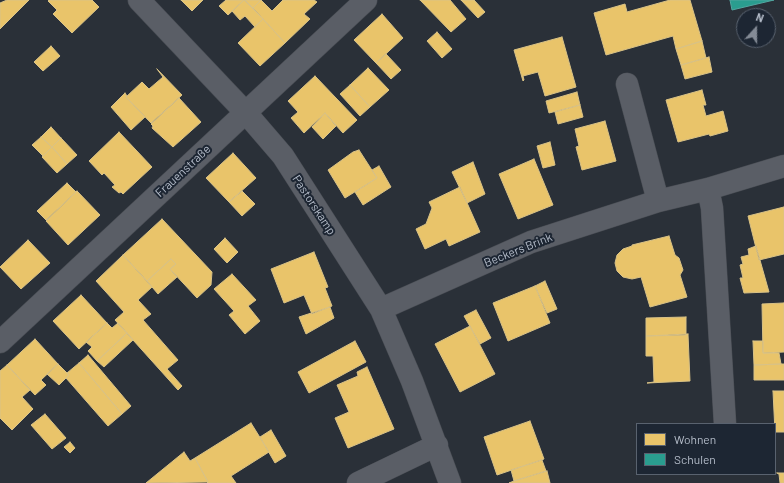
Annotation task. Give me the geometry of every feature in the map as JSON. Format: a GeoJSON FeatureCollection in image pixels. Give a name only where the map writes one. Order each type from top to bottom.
{"type":"FeatureCollection","features":[{"type":"Feature","properties":{"kind":"street","name":"Pastorskamp"},"geometry":{"type":"LineString","coordinates":[[139,0],[246,112],[283,156],[381,309],[437,445],[450,483]]}},
{"type":"Feature","properties":{"kind":"street","name":"Frauenstraße"},"geometry":{"type":"LineString","coordinates":[[0,342],[366,0]]}},
{"type":"Feature","properties":{"kind":"street"},"geometry":{"type":"LineString","coordinates":[[628,84],[658,201]]}},
{"type":"Feature","properties":{"kind":"street","name":"Beckers Brink"},"geometry":{"type":"LineString","coordinates":[[381,309],[531,242],[658,201],[708,189],[784,166]]}},
{"type":"Feature","properties":{"kind":"street"},"geometry":{"type":"LineString","coordinates":[[708,189],[712,208],[725,423]]}},
{"type":"Feature","properties":{"kind":"street"},"geometry":{"type":"LineString","coordinates":[[358,483],[437,445]]}},
{"type":"Feature","properties":{"kind":"building: Wohnen"},"geometry":{"type":"Polygon","coordinates":[[[7,0],[29,0],[0,29],[0,3],[7,0]]]}},
{"type":"Feature","properties":{"kind":"building: Wohnen"},"geometry":{"type":"Polygon","coordinates":[[[92,0],[99,7],[72,33],[53,14],[57,10],[48,1],[92,0]]]}},
{"type":"Feature","properties":{"kind":"building: Wohnen"},"geometry":{"type":"Polygon","coordinates":[[[181,0],[203,0],[192,11],[181,0]]]}},
{"type":"Feature","properties":{"kind":"building: Wohnen"},"geometry":{"type":"Polygon","coordinates":[[[226,0],[244,0],[228,15],[219,6],[226,0]]]}},
{"type":"Feature","properties":{"kind":"building: Wohnen"},"geometry":{"type":"Polygon","coordinates":[[[244,0],[263,19],[255,27],[245,16],[240,20],[232,11],[244,0]]]}},
{"type":"Feature","properties":{"kind":"building: Wohnen"},"geometry":{"type":"Polygon","coordinates":[[[245,0],[261,0],[253,8],[245,0]]]}},
{"type":"Feature","properties":{"kind":"building: Wohnen"},"geometry":{"type":"Polygon","coordinates":[[[261,0],[272,11],[283,0],[314,0],[317,2],[304,14],[310,19],[285,43],[253,8],[261,0]]]}},
{"type":"Feature","properties":{"kind":"building: Wohnen"},"geometry":{"type":"Polygon","coordinates":[[[420,0],[450,0],[466,19],[451,32],[420,0]]]}},
{"type":"Feature","properties":{"kind":"building: Wohnen"},"geometry":{"type":"Polygon","coordinates":[[[461,0],[474,0],[485,12],[478,18],[461,0]]]}},
{"type":"Feature","properties":{"kind":"building: Wohnen"},"geometry":{"type":"Polygon","coordinates":[[[670,0],[690,0],[702,41],[676,49],[673,36],[606,55],[594,13],[625,4],[627,12],[670,0]]]}},
{"type":"Feature","properties":{"kind":"building: Wohnen"},"geometry":{"type":"Polygon","coordinates":[[[382,14],[403,38],[376,63],[354,40],[382,14]]]}},
{"type":"Feature","properties":{"kind":"building: Wohnen"},"geometry":{"type":"Polygon","coordinates":[[[263,19],[285,43],[260,66],[238,43],[263,19]]]}},
{"type":"Feature","properties":{"kind":"building: Wohnen"},"geometry":{"type":"Polygon","coordinates":[[[437,32],[452,49],[442,58],[427,41],[437,32]]]}},
{"type":"Feature","properties":{"kind":"building: Wohnen"},"geometry":{"type":"Polygon","coordinates":[[[562,37],[576,87],[545,96],[538,72],[523,76],[523,81],[514,50],[562,37]]]}},
{"type":"Feature","properties":{"kind":"building: Wohnen"},"geometry":{"type":"Polygon","coordinates":[[[702,41],[706,58],[681,65],[676,49],[702,41]]]}},
{"type":"Feature","properties":{"kind":"building: Wohnen"},"geometry":{"type":"Polygon","coordinates":[[[51,46],[60,56],[43,71],[34,62],[51,46]]]}},
{"type":"Feature","properties":{"kind":"building: Wohnen"},"geometry":{"type":"Polygon","coordinates":[[[386,54],[401,70],[391,79],[376,63],[386,54]]]}},
{"type":"Feature","properties":{"kind":"building: Wohnen"},"geometry":{"type":"Polygon","coordinates":[[[709,57],[712,72],[685,79],[681,65],[709,57]]]}},
{"type":"Feature","properties":{"kind":"building: Wohnen"},"geometry":{"type":"Polygon","coordinates":[[[368,68],[389,90],[370,107],[350,85],[368,68]]]}},
{"type":"Feature","properties":{"kind":"building: Wohnen"},"geometry":{"type":"Polygon","coordinates":[[[157,69],[182,95],[151,123],[126,97],[142,82],[149,89],[163,77],[157,69]]]}},
{"type":"Feature","properties":{"kind":"building: Wohnen"},"geometry":{"type":"Polygon","coordinates":[[[315,76],[357,120],[343,133],[325,113],[304,133],[291,118],[298,112],[288,101],[315,76]]]}},
{"type":"Feature","properties":{"kind":"building: Wohnen"},"geometry":{"type":"Polygon","coordinates":[[[350,85],[370,107],[360,116],[340,94],[350,85]]]}},
{"type":"Feature","properties":{"kind":"building: Wohnen"},"geometry":{"type":"Polygon","coordinates":[[[702,90],[706,105],[703,105],[706,116],[723,111],[728,131],[678,142],[666,100],[702,90]]]}},
{"type":"Feature","properties":{"kind":"building: Wohnen"},"geometry":{"type":"Polygon","coordinates":[[[577,92],[580,105],[549,113],[546,101],[577,92]]]}},
{"type":"Feature","properties":{"kind":"building: Wohnen"},"geometry":{"type":"Polygon","coordinates":[[[125,93],[127,96],[126,97],[145,117],[131,130],[111,107],[125,93]]]}},
{"type":"Feature","properties":{"kind":"building: Wohnen"},"geometry":{"type":"Polygon","coordinates":[[[179,98],[201,122],[173,147],[152,128],[153,126],[151,124],[179,98]]]}},
{"type":"Feature","properties":{"kind":"building: Wohnen"},"geometry":{"type":"Polygon","coordinates":[[[580,105],[583,117],[558,124],[555,112],[580,105]]]}},
{"type":"Feature","properties":{"kind":"building: Wohnen"},"geometry":{"type":"Polygon","coordinates":[[[325,113],[336,126],[323,139],[312,127],[325,113]]]}},
{"type":"Feature","properties":{"kind":"building: Wohnen"},"geometry":{"type":"Polygon","coordinates":[[[605,121],[616,161],[582,170],[576,147],[579,146],[575,129],[605,121]]]}},
{"type":"Feature","properties":{"kind":"building: Wohnen"},"geometry":{"type":"Polygon","coordinates":[[[51,127],[61,138],[52,147],[41,137],[51,127]]]}},
{"type":"Feature","properties":{"kind":"building: Wohnen"},"geometry":{"type":"Polygon","coordinates":[[[119,132],[152,167],[123,194],[121,192],[119,193],[112,187],[115,185],[104,173],[102,175],[89,161],[119,132]]]}},
{"type":"Feature","properties":{"kind":"building: Wohnen"},"geometry":{"type":"Polygon","coordinates":[[[41,137],[52,147],[43,156],[32,145],[41,137]]]}},
{"type":"Feature","properties":{"kind":"building: Wohnen"},"geometry":{"type":"Polygon","coordinates":[[[61,138],[77,155],[67,164],[52,147],[61,138]]]}},
{"type":"Feature","properties":{"kind":"building: Wohnen"},"geometry":{"type":"Polygon","coordinates":[[[550,142],[555,165],[543,168],[537,146],[550,142]]]}},
{"type":"Feature","properties":{"kind":"building: Wohnen"},"geometry":{"type":"Polygon","coordinates":[[[52,147],[67,164],[57,173],[42,157],[52,147]]]}},
{"type":"Feature","properties":{"kind":"building: Wohnen"},"geometry":{"type":"Polygon","coordinates":[[[359,150],[377,178],[345,198],[328,170],[353,152],[359,150]]]}},
{"type":"Feature","properties":{"kind":"building: Wohnen"},"geometry":{"type":"Polygon","coordinates":[[[233,153],[256,178],[229,202],[206,178],[233,153]]]}},
{"type":"Feature","properties":{"kind":"building: Wohnen"},"geometry":{"type":"Polygon","coordinates":[[[534,159],[553,205],[518,219],[499,174],[534,159]]]}},
{"type":"Feature","properties":{"kind":"building: Wohnen"},"geometry":{"type":"Polygon","coordinates":[[[473,162],[485,194],[467,203],[452,172],[473,162]]]}},
{"type":"Feature","properties":{"kind":"building: Wohnen"},"geometry":{"type":"Polygon","coordinates":[[[379,166],[391,187],[363,205],[355,192],[377,178],[372,170],[379,166]]]}},
{"type":"Feature","properties":{"kind":"building: Wohnen"},"geometry":{"type":"Polygon","coordinates":[[[67,183],[76,192],[46,220],[37,211],[67,183]]]}},
{"type":"Feature","properties":{"kind":"building: Wohnen"},"geometry":{"type":"Polygon","coordinates":[[[460,187],[480,232],[449,246],[446,239],[425,249],[416,229],[426,224],[432,208],[429,202],[460,187]]]}},
{"type":"Feature","properties":{"kind":"building: Wohnen"},"geometry":{"type":"Polygon","coordinates":[[[77,191],[100,215],[68,245],[46,221],[77,191]]]}},
{"type":"Feature","properties":{"kind":"building: Wohnen"},"geometry":{"type":"Polygon","coordinates":[[[242,191],[255,204],[242,216],[229,202],[242,191]]]}},
{"type":"Feature","properties":{"kind":"building: Wohnen"},"geometry":{"type":"Polygon","coordinates":[[[784,207],[784,254],[759,260],[748,216],[784,207]]]}},
{"type":"Feature","properties":{"kind":"building: Wohnen"},"geometry":{"type":"Polygon","coordinates":[[[162,219],[212,272],[211,285],[197,298],[170,269],[176,264],[171,259],[147,281],[123,255],[162,219]]]}},
{"type":"Feature","properties":{"kind":"building: Wohnen"},"geometry":{"type":"Polygon","coordinates":[[[669,236],[675,255],[679,258],[683,270],[680,275],[687,297],[650,307],[641,277],[632,279],[623,277],[617,271],[615,263],[617,255],[623,249],[632,245],[669,236]]]}},
{"type":"Feature","properties":{"kind":"building: Wohnen"},"geometry":{"type":"Polygon","coordinates":[[[225,238],[238,252],[227,263],[214,249],[225,238]]]}},
{"type":"Feature","properties":{"kind":"building: Wohnen"},"geometry":{"type":"Polygon","coordinates":[[[28,240],[50,263],[21,289],[0,267],[28,240]]]}},
{"type":"Feature","properties":{"kind":"building: Wohnen"},"geometry":{"type":"Polygon","coordinates":[[[756,246],[769,292],[744,293],[740,278],[743,278],[740,265],[743,264],[741,257],[749,255],[748,249],[756,246]]]}},
{"type":"Feature","properties":{"kind":"building: Wohnen"},"geometry":{"type":"Polygon","coordinates":[[[314,252],[328,287],[325,288],[332,306],[312,314],[304,295],[284,303],[271,269],[314,252]]]}},
{"type":"Feature","properties":{"kind":"building: Wohnen"},"geometry":{"type":"Polygon","coordinates":[[[123,255],[152,287],[138,300],[151,314],[143,320],[178,360],[167,369],[182,386],[178,390],[115,320],[124,312],[96,281],[123,255]]]}},
{"type":"Feature","properties":{"kind":"building: Wohnen"},"geometry":{"type":"Polygon","coordinates":[[[171,259],[176,264],[170,269],[177,277],[158,294],[147,281],[171,259]]]}},
{"type":"Feature","properties":{"kind":"building: Wohnen"},"geometry":{"type":"Polygon","coordinates":[[[232,274],[256,300],[248,306],[260,321],[245,334],[229,315],[234,311],[214,289],[232,274]]]}},
{"type":"Feature","properties":{"kind":"building: Wohnen"},"geometry":{"type":"Polygon","coordinates":[[[545,281],[557,309],[547,313],[535,286],[545,281]]]}},
{"type":"Feature","properties":{"kind":"building: Wohnen"},"geometry":{"type":"Polygon","coordinates":[[[535,286],[550,323],[508,341],[493,303],[535,286]]]}},
{"type":"Feature","properties":{"kind":"building: Wohnen"},"geometry":{"type":"Polygon","coordinates":[[[81,295],[107,323],[79,349],[53,321],[81,295]]]}},
{"type":"Feature","properties":{"kind":"building: Wohnen"},"geometry":{"type":"Polygon","coordinates":[[[784,303],[784,352],[763,353],[762,304],[784,303]]]}},
{"type":"Feature","properties":{"kind":"building: Wohnen"},"geometry":{"type":"Polygon","coordinates":[[[330,307],[334,318],[306,334],[299,317],[330,307]]]}},
{"type":"Feature","properties":{"kind":"building: Wohnen"},"geometry":{"type":"Polygon","coordinates":[[[476,310],[491,338],[480,344],[464,316],[476,310]]]}},
{"type":"Feature","properties":{"kind":"building: Wohnen"},"geometry":{"type":"Polygon","coordinates":[[[686,317],[686,335],[646,336],[646,318],[686,317]]]}},
{"type":"Feature","properties":{"kind":"building: Wohnen"},"geometry":{"type":"Polygon","coordinates":[[[107,323],[112,328],[118,323],[127,333],[97,361],[88,351],[92,347],[86,342],[107,323]]]}},
{"type":"Feature","properties":{"kind":"building: Wohnen"},"geometry":{"type":"Polygon","coordinates":[[[470,326],[495,374],[460,392],[435,344],[470,326]]]}},
{"type":"Feature","properties":{"kind":"building: Wohnen"},"geometry":{"type":"Polygon","coordinates":[[[127,333],[133,340],[104,367],[97,361],[127,333]]]}},
{"type":"Feature","properties":{"kind":"building: Wohnen"},"geometry":{"type":"Polygon","coordinates":[[[688,334],[690,381],[647,383],[654,382],[653,356],[646,356],[646,336],[688,334]]]}},
{"type":"Feature","properties":{"kind":"building: Wohnen"},"geometry":{"type":"Polygon","coordinates":[[[35,339],[58,364],[41,380],[46,385],[35,395],[7,365],[35,339]]]}},
{"type":"Feature","properties":{"kind":"building: Wohnen"},"geometry":{"type":"Polygon","coordinates":[[[355,341],[366,362],[309,393],[298,372],[355,341]]]}},
{"type":"Feature","properties":{"kind":"building: Wohnen"},"geometry":{"type":"Polygon","coordinates":[[[753,341],[763,341],[763,353],[779,353],[781,364],[754,365],[753,341]]]}},
{"type":"Feature","properties":{"kind":"building: Wohnen"},"geometry":{"type":"Polygon","coordinates":[[[88,355],[131,406],[122,414],[79,363],[88,355]]]}},
{"type":"Feature","properties":{"kind":"building: Wohnen"},"geometry":{"type":"Polygon","coordinates":[[[79,363],[122,414],[108,426],[66,378],[69,375],[67,373],[79,363]]]}},
{"type":"Feature","properties":{"kind":"building: Wohnen"},"geometry":{"type":"Polygon","coordinates":[[[58,364],[69,375],[59,385],[47,374],[58,364]]]}},
{"type":"Feature","properties":{"kind":"building: Wohnen"},"geometry":{"type":"Polygon","coordinates":[[[784,364],[784,380],[754,380],[754,365],[784,364]]]}},
{"type":"Feature","properties":{"kind":"building: Wohnen"},"geometry":{"type":"Polygon","coordinates":[[[7,365],[30,390],[22,397],[33,409],[12,430],[0,418],[0,371],[7,365]]]}},
{"type":"Feature","properties":{"kind":"building: Wohnen"},"geometry":{"type":"Polygon","coordinates":[[[367,367],[394,429],[348,448],[335,418],[349,412],[337,385],[358,376],[357,372],[367,367]]]}},
{"type":"Feature","properties":{"kind":"building: Wohnen"},"geometry":{"type":"Polygon","coordinates":[[[773,391],[784,391],[784,432],[776,432],[776,423],[775,423],[773,391]]]}},
{"type":"Feature","properties":{"kind":"building: Wohnen"},"geometry":{"type":"Polygon","coordinates":[[[45,414],[66,438],[52,449],[31,425],[45,414]]]}},
{"type":"Feature","properties":{"kind":"building: Wohnen"},"geometry":{"type":"Polygon","coordinates":[[[530,421],[544,459],[497,475],[484,437],[530,421]]]}},
{"type":"Feature","properties":{"kind":"building: Wohnen"},"geometry":{"type":"Polygon","coordinates":[[[251,423],[269,452],[231,476],[236,483],[207,483],[208,482],[195,458],[251,423]]]}},
{"type":"Feature","properties":{"kind":"building: Wohnen"},"geometry":{"type":"Polygon","coordinates":[[[271,430],[286,456],[275,463],[260,437],[271,430]]]}},
{"type":"Feature","properties":{"kind":"building: Wohnen"},"geometry":{"type":"Polygon","coordinates":[[[70,442],[75,448],[70,453],[64,447],[70,442]]]}},
{"type":"Feature","properties":{"kind":"building: Wohnen"},"geometry":{"type":"Polygon","coordinates":[[[184,452],[190,461],[195,458],[208,482],[146,483],[184,452]]]}},
{"type":"Feature","properties":{"kind":"building: Wohnen"},"geometry":{"type":"Polygon","coordinates":[[[542,460],[546,471],[514,481],[511,470],[542,460]]]}},
{"type":"Feature","properties":{"kind":"building: Wohnen"},"geometry":{"type":"Polygon","coordinates":[[[547,471],[550,483],[509,483],[514,481],[547,471]]]}},
{"type":"Feature","properties":{"kind":"building: Wohnen"},"geometry":{"type":"Polygon","coordinates":[[[777,473],[784,473],[784,483],[780,483],[779,474],[777,473]]]}},
{"type":"Feature","properties":{"kind":"building: Schulen"},"geometry":{"type":"Polygon","coordinates":[[[730,0],[774,0],[736,8],[732,10],[730,0]]]}}]}
